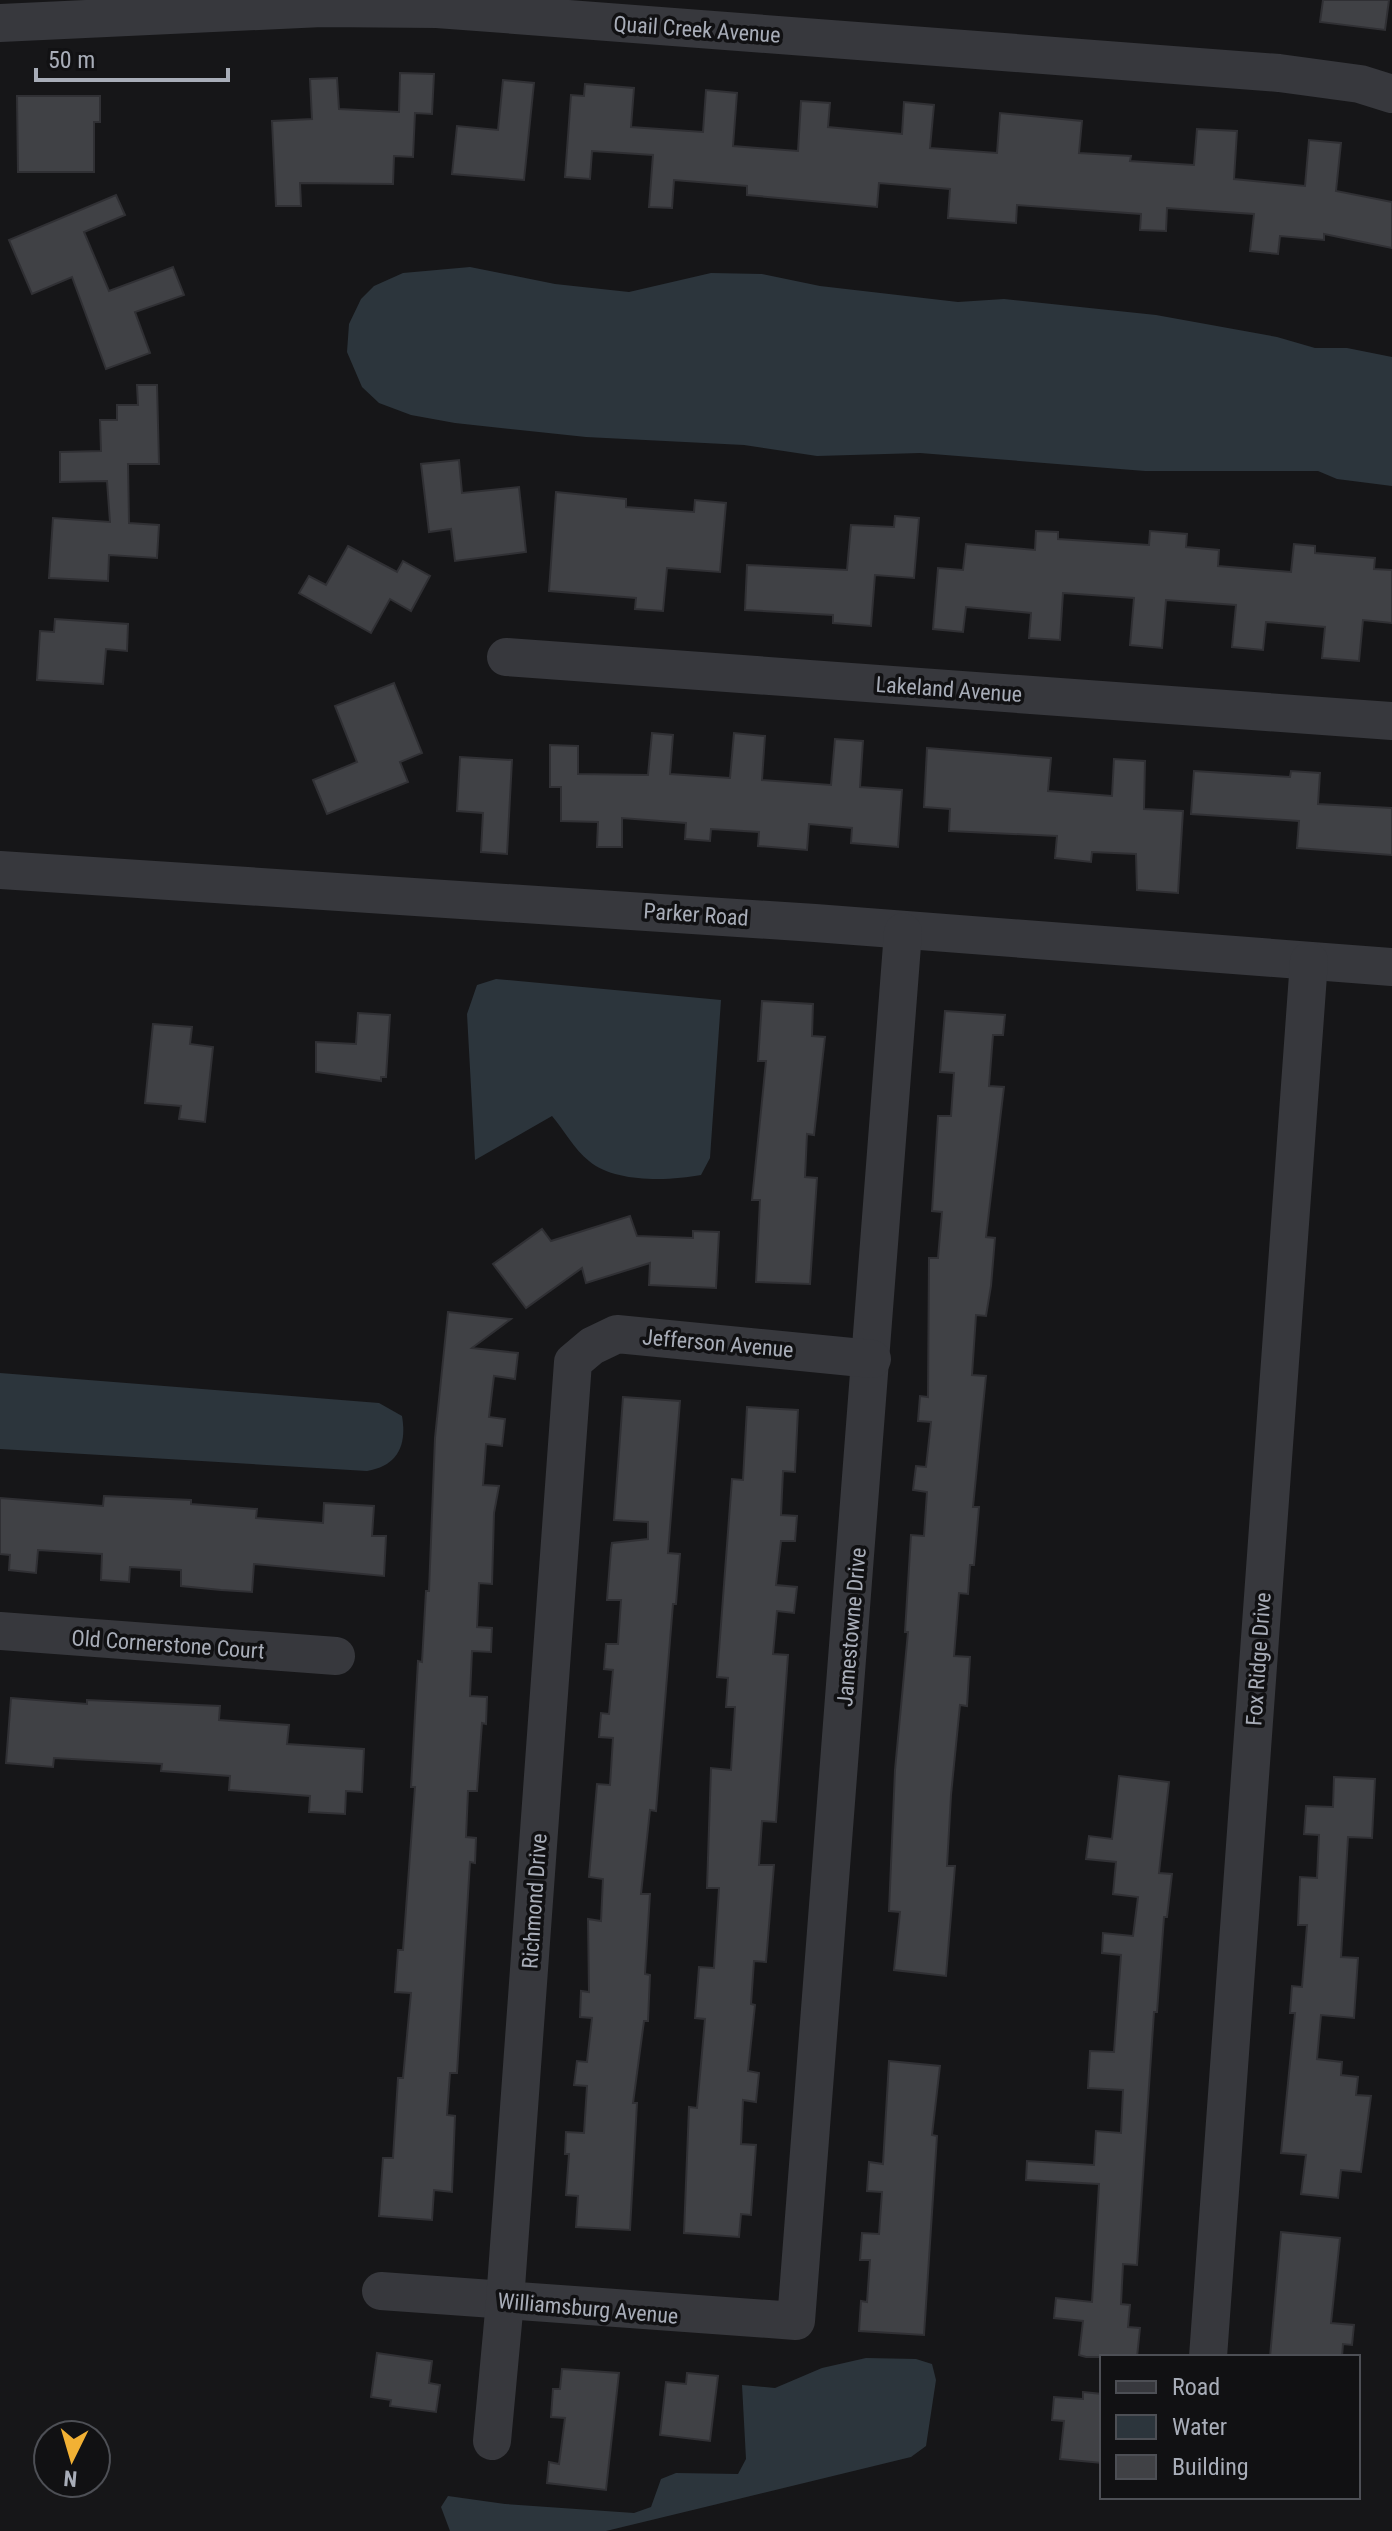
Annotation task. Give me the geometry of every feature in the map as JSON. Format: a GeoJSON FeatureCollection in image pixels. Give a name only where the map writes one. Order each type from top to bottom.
{"type":"FeatureCollection","features":[{"type":"Feature","properties":{"kind":"street","name":"Quail Creek Avenue"},"geometry":{"type":"LineString","coordinates":[[0,23],[438,4],[1279,73],[1360,84],[1392,94]]}},
{"type":"Feature","properties":{"kind":"street","name":"Lakeland Avenue"},"geometry":{"type":"LineString","coordinates":[[506,657],[1392,721]]}},
{"type":"Feature","properties":{"kind":"street","name":"Parker Road"},"geometry":{"type":"LineString","coordinates":[[0,870],[737,917],[1392,967]]}},
{"type":"Feature","properties":{"kind":"street","name":"Jamestowne Drive"},"geometry":{"type":"LineString","coordinates":[[796,2321],[903,932]]}},
{"type":"Feature","properties":{"kind":"street","name":"Fox Ridge Drive"},"geometry":{"type":"LineString","coordinates":[[1208,2355],[1309,961]]}},
{"type":"Feature","properties":{"kind":"street","name":"Jefferson Avenue"},"geometry":{"type":"LineString","coordinates":[[573,1362],[592,1346],[617,1334],[872,1359]]}},
{"type":"Feature","properties":{"kind":"street","name":"Richmond Drive"},"geometry":{"type":"LineString","coordinates":[[492,2441],[505,2301],[573,1362]]}},
{"type":"Feature","properties":{"kind":"street","name":"Old Cornerstone Court"},"geometry":{"type":"LineString","coordinates":[[0,1631],[336,1656]]}},
{"type":"Feature","properties":{"kind":"street","name":"Williamsburg Avenue"},"geometry":{"type":"LineString","coordinates":[[381,2291],[796,2321]]}},
{"type":"Feature","properties":{"kind":"water"},"geometry":{"type":"Polygon","coordinates":[[[470,267],[555,284],[629,292],[711,273],[762,274],[820,286],[958,302],[1004,299],[1156,315],[1277,337],[1315,348],[1347,348],[1392,357],[1392,486],[1337,479],[1318,471],[1145,471],[920,453],[817,456],[744,445],[586,437],[455,423],[411,415],[379,403],[362,387],[347,352],[349,324],[361,299],[374,286],[403,273],[470,267]]]}},
{"type":"Feature","properties":{"kind":"water"},"geometry":{"type":"Polygon","coordinates":[[[496,979],[721,1000],[710,1158],[701,1175],[627,1177],[600,1168],[579,1151],[552,1116],[475,1160],[467,1014],[477,985],[496,979]]]}},
{"type":"Feature","properties":{"kind":"water"},"geometry":{"type":"Polygon","coordinates":[[[0,1373],[379,1403],[402,1416],[403,1436],[393,1459],[367,1471],[0,1449],[0,1373]]]}},
{"type":"Feature","properties":{"kind":"water"},"geometry":{"type":"Polygon","coordinates":[[[866,2358],[916,2359],[932,2364],[936,2380],[926,2446],[911,2457],[606,2531],[450,2531],[441,2507],[448,2496],[505,2504],[634,2513],[651,2507],[661,2479],[676,2473],[738,2474],[746,2459],[742,2385],[775,2388],[822,2368],[866,2358]]]}},
{"type":"Feature","properties":{"kind":"building"},"geometry":{"type":"Polygon","coordinates":[[[1323,0],[1389,0],[1385,30],[1320,22],[1323,0]]]}},
{"type":"Feature","properties":{"kind":"building"},"geometry":{"type":"Polygon","coordinates":[[[400,73],[434,74],[432,114],[415,113],[413,157],[394,156],[393,184],[300,183],[301,206],[276,206],[272,121],[312,119],[310,79],[337,78],[339,109],[399,112],[400,73]]]}},
{"type":"Feature","properties":{"kind":"building"},"geometry":{"type":"Polygon","coordinates":[[[503,80],[534,83],[524,180],[452,174],[457,126],[498,130],[503,80]]]}},
{"type":"Feature","properties":{"kind":"building"},"geometry":{"type":"Polygon","coordinates":[[[585,84],[634,88],[631,127],[703,132],[706,90],[737,93],[733,146],[798,151],[801,101],[830,103],[828,127],[902,134],[904,102],[934,105],[930,148],[997,153],[1000,113],[1082,121],[1079,153],[1131,156],[1130,161],[1194,165],[1197,129],[1237,131],[1234,179],[1305,186],[1309,140],[1341,143],[1336,191],[1392,202],[1392,248],[1324,234],[1324,240],[1280,236],[1278,254],[1250,251],[1254,214],[1167,208],[1166,231],[1140,230],[1141,214],[1017,205],[1016,223],[948,218],[950,189],[879,183],[877,207],[747,195],[747,186],[674,180],[672,208],[649,207],[653,155],[592,151],[590,179],[565,177],[571,95],[584,96],[585,84]]]}},
{"type":"Feature","properties":{"kind":"building"},"geometry":{"type":"Polygon","coordinates":[[[17,96],[100,96],[100,122],[94,122],[94,172],[18,172],[17,96]]]}},
{"type":"Feature","properties":{"kind":"building"},"geometry":{"type":"Polygon","coordinates":[[[116,195],[125,215],[84,232],[109,291],[173,267],[184,295],[135,312],[150,353],[106,369],[72,277],[32,294],[9,240],[116,195]]]}},
{"type":"Feature","properties":{"kind":"building"},"geometry":{"type":"Polygon","coordinates":[[[137,385],[157,385],[159,464],[128,464],[129,523],[159,525],[157,558],[109,555],[108,581],[49,578],[53,518],[110,522],[107,481],[60,482],[60,452],[101,451],[100,420],[117,420],[117,405],[138,405],[137,385]]]}},
{"type":"Feature","properties":{"kind":"building"},"geometry":{"type":"Polygon","coordinates":[[[459,460],[462,493],[519,487],[526,552],[455,561],[451,529],[429,532],[421,464],[459,460]]]}},
{"type":"Feature","properties":{"kind":"building"},"geometry":{"type":"Polygon","coordinates":[[[556,492],[626,499],[626,507],[694,512],[695,500],[726,503],[720,572],[667,568],[663,611],[635,609],[636,598],[549,591],[556,492]]]}},
{"type":"Feature","properties":{"kind":"building"},"geometry":{"type":"Polygon","coordinates":[[[895,516],[919,518],[914,578],[875,575],[871,626],[833,623],[833,615],[745,610],[747,565],[847,570],[851,525],[894,527],[895,516]]]}},
{"type":"Feature","properties":{"kind":"building"},"geometry":{"type":"Polygon","coordinates":[[[1036,531],[1058,532],[1058,539],[1149,545],[1150,531],[1187,534],[1186,547],[1219,550],[1218,566],[1291,572],[1294,544],[1315,546],[1315,553],[1375,558],[1374,569],[1392,570],[1392,623],[1363,620],[1359,661],[1322,658],[1325,627],[1266,622],[1263,650],[1232,647],[1236,605],[1166,600],[1162,648],[1130,645],[1134,598],[1063,593],[1060,640],[1029,638],[1031,613],[966,607],[963,632],[933,629],[938,568],[963,570],[966,544],[1035,550],[1036,531]]]}},
{"type":"Feature","properties":{"kind":"building"},"geometry":{"type":"Polygon","coordinates":[[[348,546],[397,572],[403,561],[430,576],[411,611],[390,599],[371,633],[299,593],[309,576],[326,585],[348,546]]]}},
{"type":"Feature","properties":{"kind":"building"},"geometry":{"type":"Polygon","coordinates":[[[55,619],[128,624],[127,651],[106,649],[103,684],[37,680],[40,631],[54,632],[55,619]]]}},
{"type":"Feature","properties":{"kind":"building"},"geometry":{"type":"Polygon","coordinates":[[[394,683],[422,753],[400,762],[408,782],[327,814],[313,780],[357,762],[335,706],[394,683]]]}},
{"type":"Feature","properties":{"kind":"building"},"geometry":{"type":"Polygon","coordinates":[[[652,733],[673,735],[670,774],[730,778],[734,733],[765,736],[762,780],[831,785],[835,739],[863,741],[860,787],[902,790],[898,847],[851,843],[852,828],[809,824],[807,850],[758,846],[759,832],[711,829],[710,841],[685,839],[686,823],[622,818],[622,847],[597,847],[598,822],[561,821],[561,787],[550,787],[550,745],[578,746],[578,774],[648,775],[652,733]]]}},
{"type":"Feature","properties":{"kind":"building"},"geometry":{"type":"Polygon","coordinates":[[[927,748],[1051,758],[1048,791],[1112,796],[1114,759],[1145,761],[1144,809],[1183,811],[1178,893],[1137,890],[1136,854],[1092,852],[1091,862],[1055,858],[1057,836],[949,831],[950,809],[924,807],[927,748]]]}},
{"type":"Feature","properties":{"kind":"building"},"geometry":{"type":"Polygon","coordinates":[[[460,757],[512,760],[507,854],[481,852],[483,813],[457,811],[460,757]]]}},
{"type":"Feature","properties":{"kind":"building"},"geometry":{"type":"Polygon","coordinates":[[[1194,771],[1290,777],[1291,771],[1320,773],[1318,804],[1392,808],[1392,855],[1297,848],[1299,821],[1191,814],[1194,771]]]}},
{"type":"Feature","properties":{"kind":"building"},"geometry":{"type":"Polygon","coordinates":[[[762,1001],[813,1004],[812,1036],[825,1037],[814,1135],[807,1134],[805,1177],[817,1178],[810,1284],[756,1282],[760,1200],[752,1200],[766,1061],[758,1061],[762,1001]]]}},
{"type":"Feature","properties":{"kind":"building"},"geometry":{"type":"Polygon","coordinates":[[[945,1011],[1005,1015],[1003,1035],[993,1035],[989,1086],[1004,1087],[986,1237],[995,1238],[991,1286],[986,1316],[976,1315],[972,1375],[986,1376],[973,1507],[979,1507],[968,1594],[959,1593],[954,1656],[970,1657],[967,1706],[960,1705],[951,1795],[947,1866],[955,1866],[946,1976],[894,1970],[900,1912],[889,1911],[895,1770],[908,1632],[905,1632],[911,1535],[924,1536],[927,1492],[913,1490],[916,1466],[926,1467],[931,1422],[918,1421],[920,1396],[928,1397],[929,1258],[938,1258],[942,1212],[932,1211],[938,1116],[951,1116],[954,1073],[940,1072],[945,1011]]]}},
{"type":"Feature","properties":{"kind":"building"},"geometry":{"type":"Polygon","coordinates":[[[358,1013],[390,1015],[386,1077],[381,1077],[381,1081],[316,1072],[316,1042],[356,1044],[358,1013]]]}},
{"type":"Feature","properties":{"kind":"building"},"geometry":{"type":"Polygon","coordinates":[[[153,1024],[192,1027],[190,1044],[213,1047],[205,1122],[179,1119],[181,1106],[145,1103],[153,1024]]]}},
{"type":"Feature","properties":{"kind":"building"},"geometry":{"type":"Polygon","coordinates":[[[630,1216],[637,1236],[693,1238],[693,1231],[719,1232],[716,1288],[649,1285],[650,1263],[586,1283],[582,1268],[526,1308],[493,1264],[542,1229],[551,1241],[630,1216]]]}},
{"type":"Feature","properties":{"kind":"building"},"geometry":{"type":"Polygon","coordinates":[[[448,1312],[511,1319],[472,1348],[518,1353],[515,1379],[494,1376],[489,1417],[505,1419],[502,1446],[486,1444],[483,1485],[499,1486],[494,1513],[492,1584],[479,1583],[477,1627],[492,1628],[491,1652],[472,1651],[470,1696],[487,1697],[486,1724],[482,1723],[477,1791],[468,1791],[466,1837],[476,1838],[475,1863],[470,1862],[457,2073],[450,2073],[447,2115],[455,2116],[452,2192],[434,2190],[432,2220],[379,2216],[383,2158],[393,2158],[398,2078],[403,2078],[411,1993],[395,1992],[398,1950],[403,1950],[415,1787],[411,1787],[418,1661],[422,1662],[426,1591],[429,1591],[435,1438],[448,1312]]]}},
{"type":"Feature","properties":{"kind":"building"},"geometry":{"type":"Polygon","coordinates":[[[623,1397],[680,1401],[668,1553],[680,1554],[656,1811],[650,1810],[641,1894],[650,1894],[645,1974],[650,1975],[648,2021],[644,2021],[633,2103],[637,2103],[630,2230],[576,2227],[578,2196],[566,2195],[569,2154],[565,2154],[566,2132],[584,2133],[587,2086],[574,2085],[577,2061],[587,2062],[592,2018],[580,2017],[581,1991],[589,1992],[588,1919],[601,1921],[603,1879],[589,1877],[597,1784],[610,1785],[613,1738],[599,1737],[601,1713],[609,1714],[613,1670],[604,1669],[606,1644],[618,1644],[621,1600],[607,1600],[611,1549],[612,1543],[648,1539],[648,1522],[614,1520],[623,1397]]]}},
{"type":"Feature","properties":{"kind":"building"},"geometry":{"type":"Polygon","coordinates":[[[747,1407],[798,1410],[795,1472],[783,1471],[781,1515],[797,1516],[795,1541],[781,1541],[776,1585],[797,1587],[794,1613],[777,1611],[773,1654],[788,1655],[776,1822],[762,1821],[759,1865],[774,1865],[766,1962],[754,1961],[751,2004],[755,2005],[748,2071],[759,2073],[756,2102],[743,2100],[741,2144],[756,2145],[751,2215],[741,2214],[739,2237],[684,2233],[689,2107],[697,2108],[705,2019],[695,2018],[699,1967],[714,1968],[719,1888],[707,1888],[711,1768],[731,1770],[735,1707],[726,1707],[728,1678],[717,1677],[732,1479],[743,1480],[747,1407]]]}},
{"type":"Feature","properties":{"kind":"building"},"geometry":{"type":"Polygon","coordinates":[[[104,1496],[191,1500],[191,1504],[257,1509],[256,1518],[323,1523],[324,1503],[374,1506],[372,1536],[386,1536],[384,1576],[254,1564],[252,1592],[221,1590],[181,1586],[181,1570],[130,1567],[129,1582],[101,1580],[102,1554],[38,1550],[36,1573],[9,1570],[10,1555],[0,1554],[0,1498],[103,1506],[104,1496]]]}},
{"type":"Feature","properties":{"kind":"building"},"geometry":{"type":"Polygon","coordinates":[[[11,1698],[87,1704],[87,1700],[220,1706],[219,1720],[289,1725],[287,1744],[364,1749],[362,1792],[346,1791],[345,1814],[309,1812],[310,1796],[229,1790],[230,1776],[161,1771],[162,1764],[54,1758],[53,1767],[6,1763],[11,1698]]]}},
{"type":"Feature","properties":{"kind":"building"},"geometry":{"type":"Polygon","coordinates":[[[1119,1776],[1169,1782],[1159,1873],[1172,1874],[1167,1917],[1164,1917],[1157,2012],[1154,2012],[1137,2265],[1123,2264],[1121,2304],[1130,2305],[1128,2327],[1140,2328],[1137,2355],[1086,2357],[1079,2355],[1083,2321],[1054,2318],[1056,2298],[1092,2302],[1099,2184],[1026,2180],[1027,2161],[1094,2165],[1096,2131],[1121,2133],[1123,2090],[1088,2088],[1090,2051],[1114,2052],[1121,1955],[1102,1953],[1103,1933],[1133,1936],[1138,1897],[1113,1894],[1116,1862],[1086,1859],[1089,1836],[1112,1839],[1119,1776]]]}},
{"type":"Feature","properties":{"kind":"building"},"geometry":{"type":"Polygon","coordinates":[[[1334,1777],[1375,1779],[1372,1838],[1348,1837],[1341,1957],[1358,1958],[1354,2018],[1321,2015],[1317,2059],[1342,2062],[1341,2075],[1358,2077],[1356,2095],[1371,2096],[1361,2172],[1341,2170],[1338,2198],[1301,2194],[1306,2155],[1281,2153],[1295,2013],[1290,2013],[1292,1986],[1302,1987],[1307,1925],[1298,1925],[1300,1877],[1317,1878],[1319,1835],[1304,1834],[1306,1806],[1333,1807],[1334,1777]]]}},
{"type":"Feature","properties":{"kind":"building"},"geometry":{"type":"Polygon","coordinates":[[[889,2061],[940,2066],[932,2135],[937,2136],[924,2335],[859,2331],[861,2301],[867,2302],[870,2260],[860,2260],[862,2233],[879,2234],[882,2192],[867,2191],[869,2162],[883,2164],[889,2061]]]}},
{"type":"Feature","properties":{"kind":"building"},"geometry":{"type":"Polygon","coordinates":[[[1281,2232],[1340,2238],[1331,2323],[1354,2325],[1352,2345],[1343,2344],[1342,2355],[1270,2355],[1281,2232]]]}},
{"type":"Feature","properties":{"kind":"building"},"geometry":{"type":"Polygon","coordinates":[[[377,2353],[432,2361],[429,2383],[440,2385],[436,2412],[390,2406],[391,2400],[371,2397],[377,2353]]]}},
{"type":"Feature","properties":{"kind":"building"},"geometry":{"type":"Polygon","coordinates":[[[562,2369],[619,2373],[606,2490],[547,2483],[549,2462],[559,2464],[565,2418],[551,2417],[553,2389],[560,2389],[562,2369]]]}},
{"type":"Feature","properties":{"kind":"building"},"geometry":{"type":"Polygon","coordinates":[[[687,2373],[718,2376],[710,2441],[660,2435],[666,2382],[686,2384],[687,2373]]]}},
{"type":"Feature","properties":{"kind":"building"},"geometry":{"type":"Polygon","coordinates":[[[1083,2392],[1100,2394],[1100,2463],[1060,2459],[1064,2421],[1052,2420],[1054,2397],[1083,2399],[1083,2392]]]}}]}
